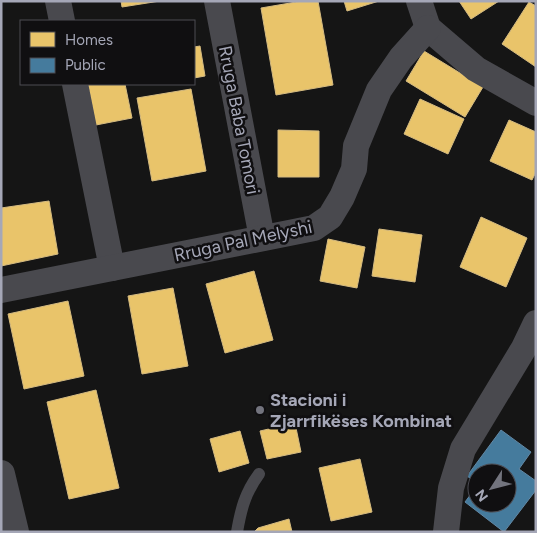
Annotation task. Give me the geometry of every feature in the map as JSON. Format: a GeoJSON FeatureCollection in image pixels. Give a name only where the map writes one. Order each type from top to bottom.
{"type":"FeatureCollection","features":[{"type":"Feature","properties":{"kind":"street"},"geometry":{"type":"LineString","coordinates":[[58,1],[62,20]]}},
{"type":"Feature","properties":{"kind":"street","name":"Rruga Baba Tomori"},"geometry":{"type":"LineString","coordinates":[[217,1],[262,238]]}},
{"type":"Feature","properties":{"kind":"street"},"geometry":{"type":"LineString","coordinates":[[419,1],[428,28],[476,69],[536,103]]}},
{"type":"Feature","properties":{"kind":"street","name":"Rruga Pal Melyshi"},"geometry":{"type":"LineString","coordinates":[[1,290],[314,228],[330,217],[342,197],[354,169],[356,146],[378,90],[401,58],[428,28]]}},
{"type":"Feature","properties":{"kind":"street"},"geometry":{"type":"LineString","coordinates":[[75,85],[112,268]]}},
{"type":"Feature","properties":{"kind":"street"},"geometry":{"type":"LineString","coordinates":[[446,532],[452,488],[463,449],[524,348],[536,323]]}},
{"type":"Feature","properties":{"kind":"street"},"geometry":{"type":"LineString","coordinates":[[1,474],[15,532]]}},
{"type":"Feature","properties":{"kind":"lane"},"geometry":{"type":"LineString","coordinates":[[237,532],[248,489],[259,474]]}},
{"type":"Feature","properties":{"kind":"building: Homes"},"geometry":{"type":"Polygon","coordinates":[[[121,1],[160,1],[122,7],[121,1]]]}},
{"type":"Feature","properties":{"kind":"building: Homes"},"geometry":{"type":"Polygon","coordinates":[[[302,1],[318,1],[333,85],[276,95],[261,8],[302,1]]]}},
{"type":"Feature","properties":{"kind":"building: Homes"},"geometry":{"type":"Polygon","coordinates":[[[344,1],[379,1],[347,11],[344,1]]]}},
{"type":"Feature","properties":{"kind":"building: Homes"},"geometry":{"type":"Polygon","coordinates":[[[459,1],[499,1],[471,19],[459,1]]]}},
{"type":"Feature","properties":{"kind":"building: Homes"},"geometry":{"type":"Polygon","coordinates":[[[529,2],[536,6],[536,67],[502,44],[529,2]]]}},
{"type":"Feature","properties":{"kind":"building: Homes"},"geometry":{"type":"Polygon","coordinates":[[[200,46],[205,76],[195,78],[195,47],[200,46]]]}},
{"type":"Feature","properties":{"kind":"building: Homes"},"geometry":{"type":"Polygon","coordinates":[[[424,51],[483,87],[465,117],[406,81],[424,51]]]}},
{"type":"Feature","properties":{"kind":"building: Homes"},"geometry":{"type":"Polygon","coordinates":[[[88,85],[125,85],[132,118],[96,125],[88,85]]]}},
{"type":"Feature","properties":{"kind":"building: Homes"},"geometry":{"type":"Polygon","coordinates":[[[191,89],[206,171],[152,181],[137,98],[191,89]]]}},
{"type":"Feature","properties":{"kind":"building: Homes"},"geometry":{"type":"Polygon","coordinates":[[[420,99],[464,119],[448,154],[404,134],[420,99]]]}},
{"type":"Feature","properties":{"kind":"building: Homes"},"geometry":{"type":"Polygon","coordinates":[[[509,120],[536,132],[536,172],[532,180],[490,161],[509,120]]]}},
{"type":"Feature","properties":{"kind":"building: Homes"},"geometry":{"type":"Polygon","coordinates":[[[278,130],[319,131],[319,177],[278,177],[278,130]]]}},
{"type":"Feature","properties":{"kind":"building: Homes"},"geometry":{"type":"Polygon","coordinates":[[[49,201],[58,254],[1,266],[1,208],[49,201]]]}},
{"type":"Feature","properties":{"kind":"building: Homes"},"geometry":{"type":"Polygon","coordinates":[[[481,217],[527,238],[506,287],[460,267],[481,217]]]}},
{"type":"Feature","properties":{"kind":"building: Homes"},"geometry":{"type":"Polygon","coordinates":[[[379,229],[422,235],[415,282],[372,276],[379,229]]]}},
{"type":"Feature","properties":{"kind":"building: Homes"},"geometry":{"type":"Polygon","coordinates":[[[328,239],[365,247],[357,288],[320,281],[328,239]]]}},
{"type":"Feature","properties":{"kind":"building: Homes"},"geometry":{"type":"Polygon","coordinates":[[[254,271],[273,340],[225,353],[206,284],[254,271]]]}},
{"type":"Feature","properties":{"kind":"building: Homes"},"geometry":{"type":"Polygon","coordinates":[[[173,288],[188,366],[142,374],[128,296],[173,288]]]}},
{"type":"Feature","properties":{"kind":"building: Homes"},"geometry":{"type":"Polygon","coordinates":[[[68,301],[84,376],[24,389],[8,314],[68,301]]]}},
{"type":"Feature","properties":{"kind":"building: Homes"},"geometry":{"type":"Polygon","coordinates":[[[96,390],[119,488],[69,499],[47,402],[96,390]]]}},
{"type":"Feature","properties":{"kind":"building: Homes"},"geometry":{"type":"Polygon","coordinates":[[[295,423],[301,452],[267,459],[260,431],[295,423]]]}},
{"type":"Feature","properties":{"kind":"building: Homes"},"geometry":{"type":"Polygon","coordinates":[[[240,431],[249,463],[219,472],[210,439],[240,431]]]}},
{"type":"Feature","properties":{"kind":"building: Homes"},"geometry":{"type":"Polygon","coordinates":[[[360,459],[372,512],[331,521],[319,468],[360,459]]]}},
{"type":"Feature","properties":{"kind":"building: Homes"},"geometry":{"type":"Polygon","coordinates":[[[289,519],[292,532],[254,532],[258,528],[289,519]]]}},
{"type":"Feature","properties":{"kind":"building: Public"},"geometry":{"type":"Polygon","coordinates":[[[501,430],[531,452],[519,469],[536,481],[536,490],[504,532],[479,513],[517,513],[517,463],[477,463],[501,430]]]}},
{"type":"Feature","properties":{"kind":"place","name":"Stacioni i Zjarrfikëses Kombinat"},"geometry":{"type":"Point","coordinates":[260,410]}}]}
